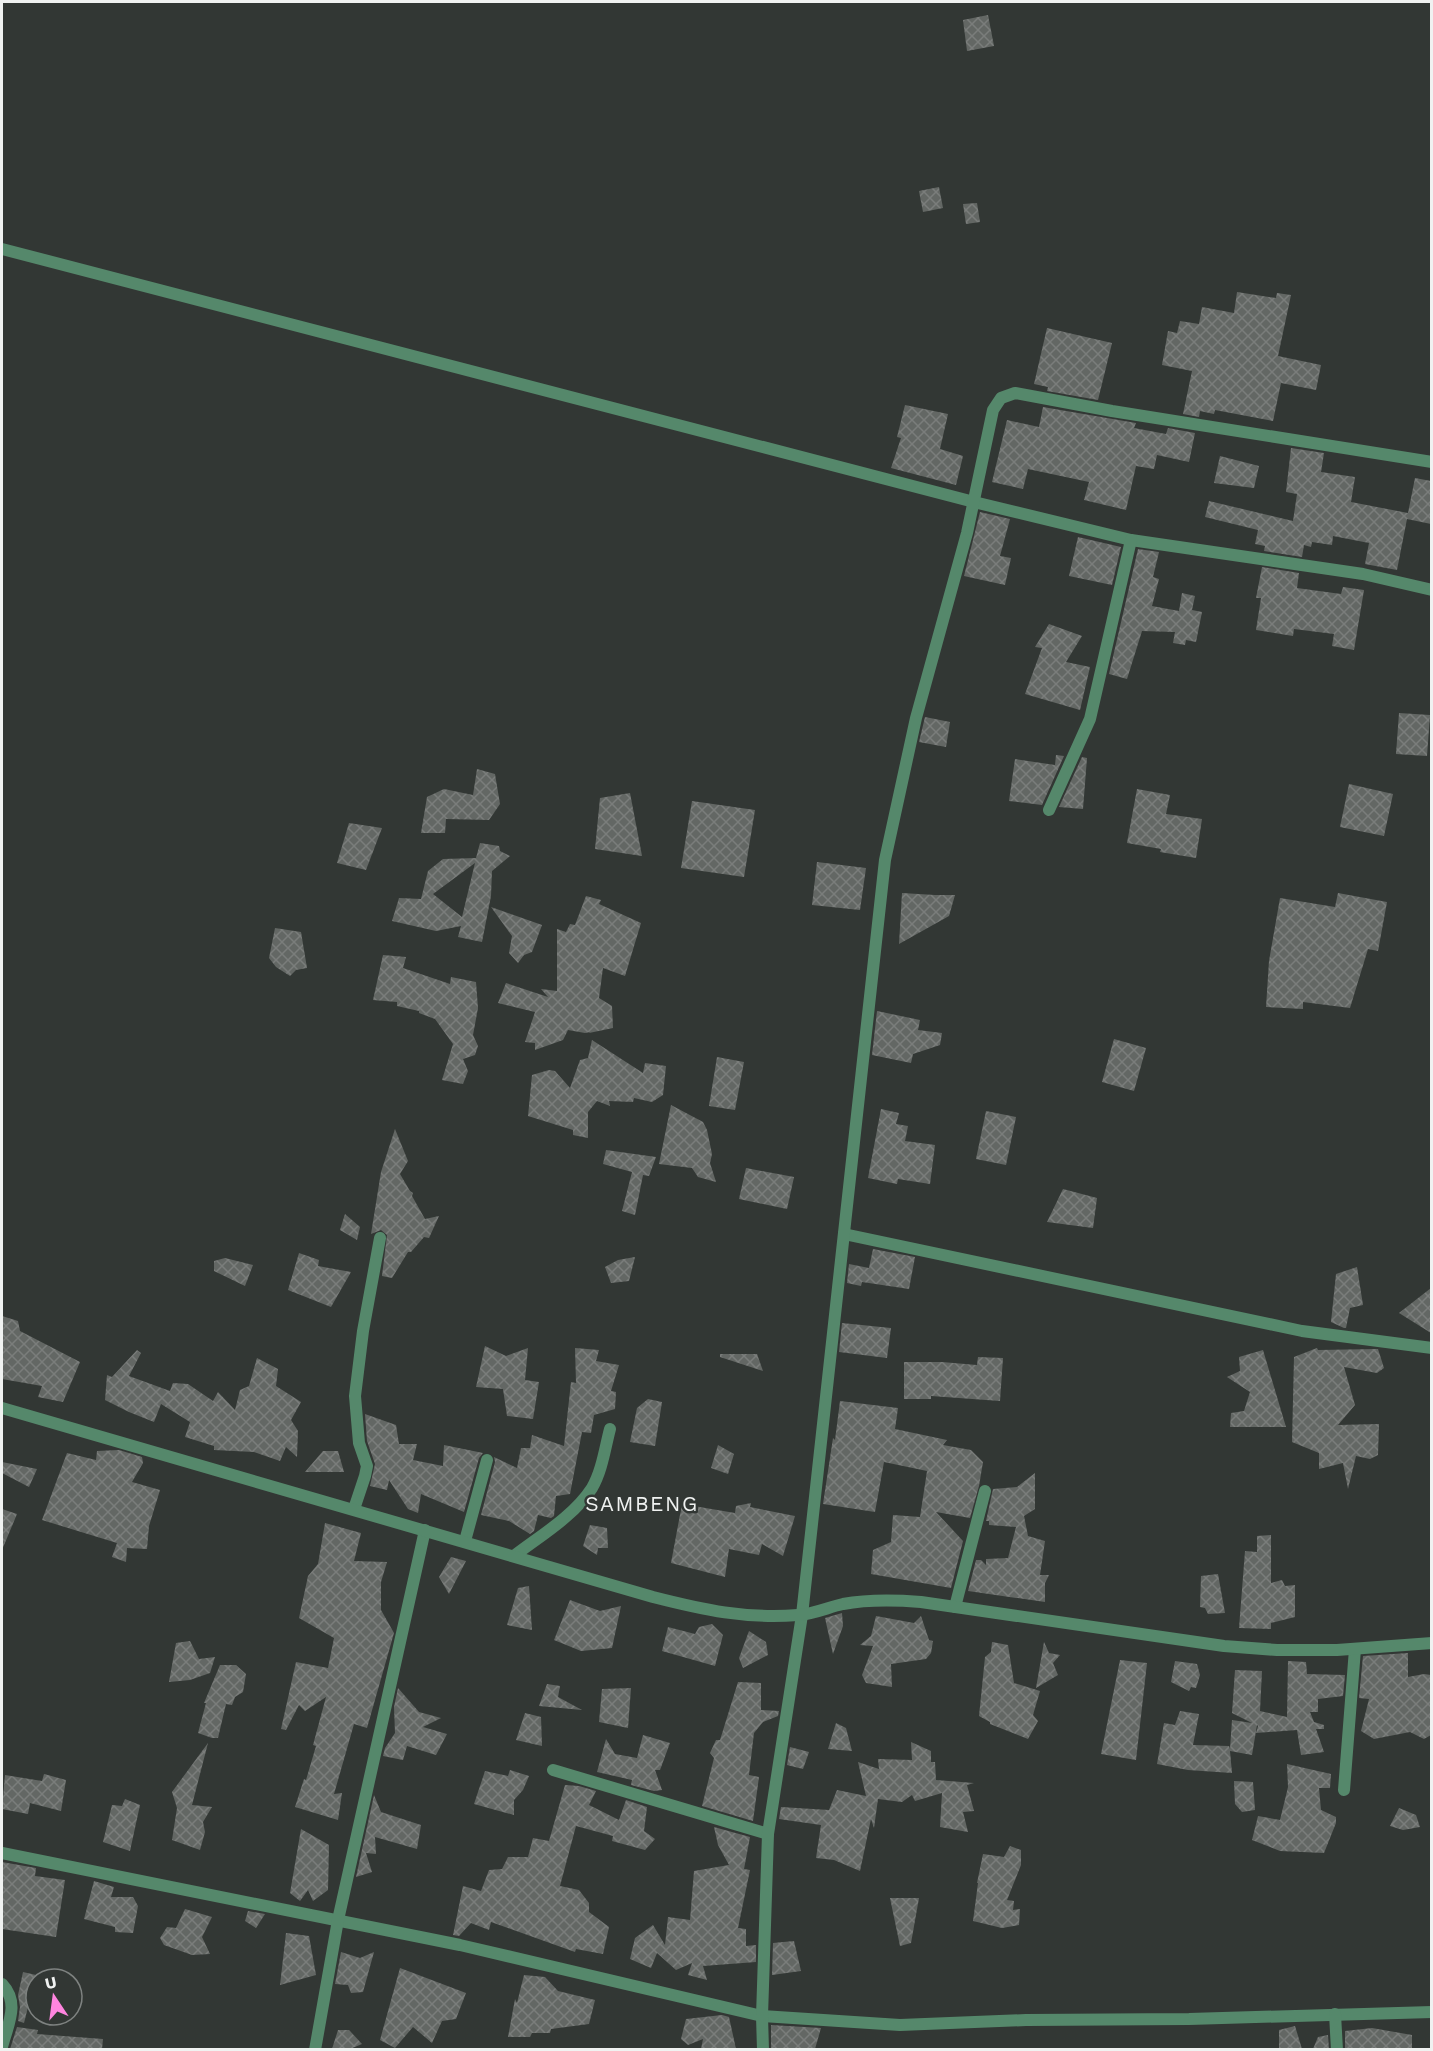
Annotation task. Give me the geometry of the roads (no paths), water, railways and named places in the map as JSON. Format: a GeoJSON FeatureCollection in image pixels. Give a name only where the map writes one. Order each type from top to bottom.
{"type":"FeatureCollection","features":[{"type":"Feature","properties":{"kind":"street"},"geometry":{"type":"LineString","coordinates":[[2,249],[974,502],[1131,540],[1363,574],[1431,590]]}},
{"type":"Feature","properties":{"kind":"street"},"geometry":{"type":"LineString","coordinates":[[763,2049],[768,1834],[802,1615],[885,860],[916,718],[974,502],[993,410],[1001,398],[1015,393],[1112,411],[1431,462]]}},
{"type":"Feature","properties":{"kind":"street"},"geometry":{"type":"LineString","coordinates":[[1049,810],[1090,719],[1131,540]]}},
{"type":"Feature","properties":{"kind":"street"},"geometry":{"type":"LineString","coordinates":[[844,1234],[1302,1331],[1431,1348]]}},
{"type":"Feature","properties":{"kind":"street"},"geometry":{"type":"LineString","coordinates":[[354,1509],[367,1466],[359,1443],[355,1396],[363,1331],[380,1238]]}},
{"type":"Feature","properties":{"kind":"street"},"geometry":{"type":"LineString","coordinates":[[2,1408],[514,1556],[701,1609],[732,1615],[767,1617],[802,1615],[845,1604],[879,1599],[956,1607],[1224,1646],[1277,1650],[1355,1649],[1431,1643]]}},
{"type":"Feature","properties":{"kind":"street"},"geometry":{"type":"LineString","coordinates":[[514,1556],[569,1513],[592,1487],[610,1430]]}},
{"type":"Feature","properties":{"kind":"street"},"geometry":{"type":"LineString","coordinates":[[465,1541],[487,1460]]}},
{"type":"Feature","properties":{"kind":"street"},"geometry":{"type":"LineString","coordinates":[[956,1607],[986,1491]]}},
{"type":"Feature","properties":{"kind":"street"},"geometry":{"type":"LineString","coordinates":[[315,2049],[338,1920],[425,1530]]}},
{"type":"Feature","properties":{"kind":"street"},"geometry":{"type":"LineString","coordinates":[[1344,1790],[1355,1649]]}},
{"type":"Feature","properties":{"kind":"street"},"geometry":{"type":"LineString","coordinates":[[553,1770],[768,1834]]}},
{"type":"Feature","properties":{"kind":"street"},"geometry":{"type":"LineString","coordinates":[[2,1853],[460,1945],[762,2016],[900,2025],[1026,2020],[1189,2019],[1431,2012]]}},
{"type":"Feature","properties":{"kind":"street"},"geometry":{"type":"LineString","coordinates":[[2,1984],[10,1994],[13,2004],[2,2047]]}},
{"type":"Feature","properties":{"kind":"street"},"geometry":{"type":"LineString","coordinates":[[1335,2014],[1337,2049]]}},
{"type":"Feature","properties":{"kind":"district","name":"SAMBENG"},"geometry":{"type":"Point","coordinates":[642,1504]}}]}
